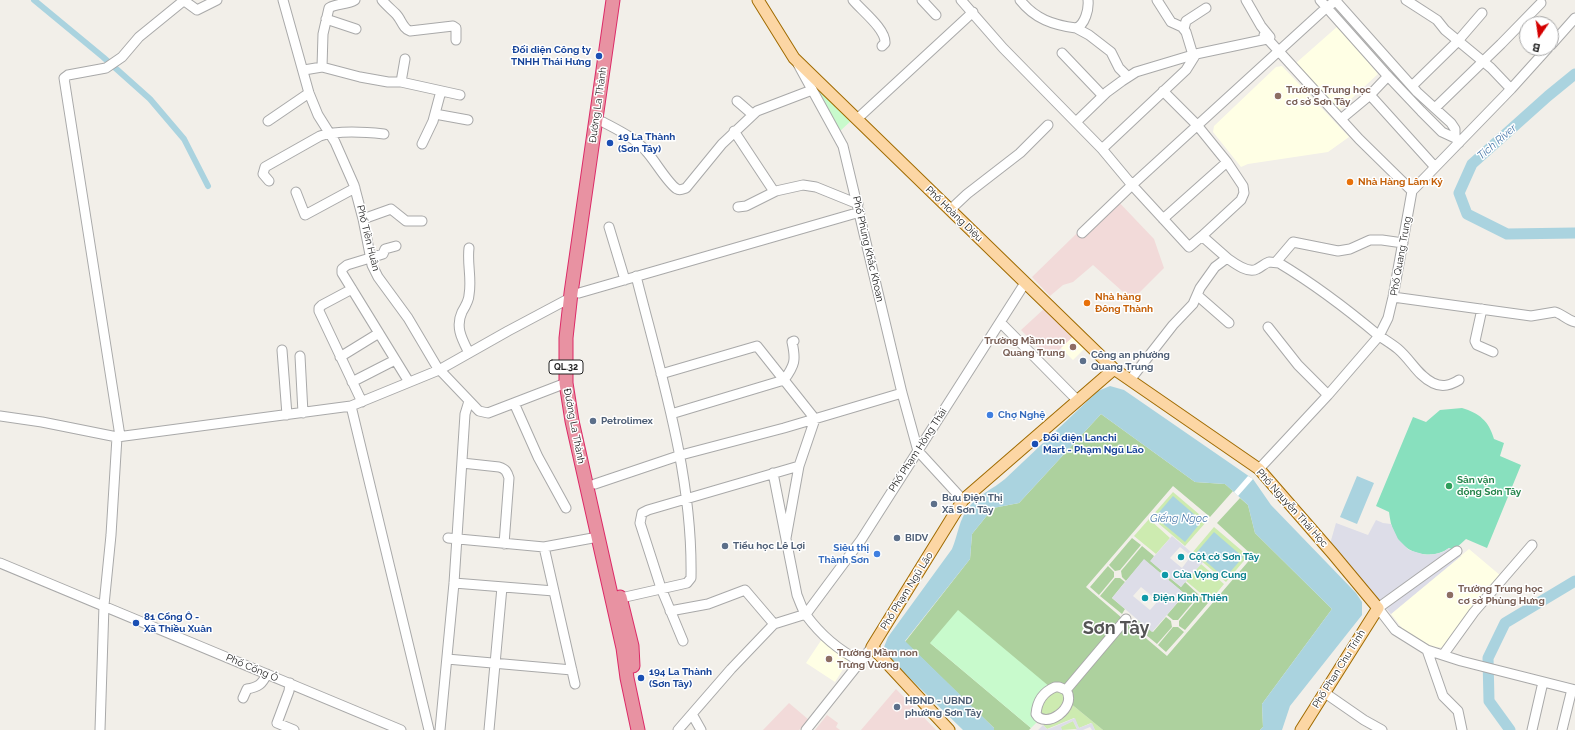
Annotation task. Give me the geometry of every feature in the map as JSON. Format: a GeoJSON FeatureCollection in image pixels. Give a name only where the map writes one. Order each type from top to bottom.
{"type":"FeatureCollection","features":[{"type":"Feature","properties":{"kind":"highway","name":"Đường La Thành"},"geometry":{"type":"LineString","coordinates":[[613,0],[575,295],[574,381],[580,417],[632,646],[634,677],[647,730]]}},
{"type":"Feature","properties":{"kind":"highway","name":"Đường La Thành"},"geometry":{"type":"LineString","coordinates":[[621,0],[575,295],[566,338],[566,383],[572,421],[622,648],[638,730]]}},
{"type":"Feature","properties":{"kind":"main road","name":"Phố Hoàng Diệu"},"geometry":{"type":"LineString","coordinates":[[758,0],[811,83],[857,119],[1114,369]]}},
{"type":"Feature","properties":{"kind":"main road","name":"Phố Nguyễn Thái Học"},"geometry":{"type":"LineString","coordinates":[[1114,369],[1259,469],[1378,608]]}},
{"type":"Feature","properties":{"kind":"main road","name":"Phố Phạm Ngũ Lão"},"geometry":{"type":"LineString","coordinates":[[872,647],[963,500],[1114,369]]}},
{"type":"Feature","properties":{"kind":"main road","name":"Phố Phan Chu Trinh"},"geometry":{"type":"LineString","coordinates":[[1301,730],[1378,608]]}},
{"type":"Feature","properties":{"kind":"main road"},"geometry":{"type":"LineString","coordinates":[[872,647],[949,730]]}},
{"type":"Feature","properties":{"kind":"street"},"geometry":{"type":"LineString","coordinates":[[100,730],[104,605],[118,437],[64,78],[68,74],[106,68],[122,57],[139,37],[182,2],[186,2],[197,10],[217,0]]}},
{"type":"Feature","properties":{"kind":"street","name":"Phố Tiền Huân"},"geometry":{"type":"LineString","coordinates":[[284,0],[309,93],[318,115],[329,133],[355,188],[364,219],[372,265],[380,282],[408,318],[439,370],[470,400],[479,411],[484,413],[514,404],[566,383]]}},
{"type":"Feature","properties":{"kind":"street"},"geometry":{"type":"LineString","coordinates":[[322,67],[323,34],[329,8],[332,6],[343,5],[355,0]]}},
{"type":"Feature","properties":{"kind":"street"},"geometry":{"type":"LineString","coordinates":[[382,0],[396,14],[406,30],[410,31],[453,26],[456,28],[456,40]]}},
{"type":"Feature","properties":{"kind":"street"},"geometry":{"type":"LineString","coordinates":[[853,0],[875,23],[884,37],[885,43],[882,46]]}},
{"type":"Feature","properties":{"kind":"street"},"geometry":{"type":"LineString","coordinates":[[922,0],[936,15]]}},
{"type":"Feature","properties":{"kind":"street"},"geometry":{"type":"LineString","coordinates":[[961,0],[1003,48],[1102,149],[1188,247],[1241,200],[1244,193],[1244,186],[1197,125],[1163,91]]}},
{"type":"Feature","properties":{"kind":"street"},"geometry":{"type":"LineString","coordinates":[[1020,0],[1036,16],[1048,22],[1076,28],[1089,34],[1111,52],[1119,68],[1128,77]]}},
{"type":"Feature","properties":{"kind":"street"},"geometry":{"type":"LineString","coordinates":[[1076,28],[1081,24],[1085,17],[1088,0]]}},
{"type":"Feature","properties":{"kind":"street"},"geometry":{"type":"LineString","coordinates":[[1157,0],[1171,22],[1184,29],[1195,54]]}},
{"type":"Feature","properties":{"kind":"street"},"geometry":{"type":"LineString","coordinates":[[1242,0],[1267,39],[1341,119],[1412,191],[1435,167],[1457,140],[1512,89],[1541,56]]}},
{"type":"Feature","properties":{"kind":"street"},"geometry":{"type":"LineString","coordinates":[[1246,0],[1261,26],[1270,37],[1267,39]]}},
{"type":"Feature","properties":{"kind":"street"},"geometry":{"type":"LineString","coordinates":[[1082,233],[1278,51],[1324,4],[1336,0],[1412,86],[1451,123],[1455,129],[1457,140]]}},
{"type":"Feature","properties":{"kind":"street"},"geometry":{"type":"LineString","coordinates":[[1406,0],[1437,20],[1458,42],[1491,68],[1512,89]]}},
{"type":"Feature","properties":{"kind":"street"},"geometry":{"type":"LineString","coordinates":[[1435,108],[1541,3]]}},
{"type":"Feature","properties":{"kind":"street"},"geometry":{"type":"LineString","coordinates":[[1324,4],[1388,76],[1442,132],[1457,140]]}},
{"type":"Feature","properties":{"kind":"street"},"geometry":{"type":"LineString","coordinates":[[1184,29],[1186,21],[1206,8]]}},
{"type":"Feature","properties":{"kind":"street"},"geometry":{"type":"LineString","coordinates":[[857,119],[973,12]]}},
{"type":"Feature","properties":{"kind":"street"},"geometry":{"type":"LineString","coordinates":[[1412,86],[1458,42],[1482,13]]}},
{"type":"Feature","properties":{"kind":"street"},"geometry":{"type":"LineString","coordinates":[[1559,36],[1575,18]]}},
{"type":"Feature","properties":{"kind":"street"},"geometry":{"type":"LineString","coordinates":[[326,19],[356,29]]}},
{"type":"Feature","properties":{"kind":"street"},"geometry":{"type":"LineString","coordinates":[[1076,122],[1103,96],[1128,77],[1148,68],[1195,54],[1267,39]]}},
{"type":"Feature","properties":{"kind":"street"},"geometry":{"type":"LineString","coordinates":[[1062,53],[1103,96]]}},
{"type":"Feature","properties":{"kind":"street"},"geometry":{"type":"LineString","coordinates":[[1102,149],[1186,70],[1195,54]]}},
{"type":"Feature","properties":{"kind":"street"},"geometry":{"type":"LineString","coordinates":[[401,82],[405,59]]}},
{"type":"Feature","properties":{"kind":"street"},"geometry":{"type":"LineString","coordinates":[[304,70],[322,67],[360,77],[388,82],[401,82],[460,95]]}},
{"type":"Feature","properties":{"kind":"street"},"geometry":{"type":"LineString","coordinates":[[1341,119],[1370,95],[1388,76]]}},
{"type":"Feature","properties":{"kind":"street"},"geometry":{"type":"LineString","coordinates":[[603,122],[628,135],[646,150],[672,184],[677,189],[682,190],[686,188],[734,131],[752,114],[811,83]]}},
{"type":"Feature","properties":{"kind":"street","name":"Phố Phùng Khắc Khoan"},"geometry":{"type":"LineString","coordinates":[[811,83],[843,146],[902,393],[918,451],[963,500]]}},
{"type":"Feature","properties":{"kind":"street"},"geometry":{"type":"LineString","coordinates":[[422,144],[433,121],[441,91]]}},
{"type":"Feature","properties":{"kind":"street"},"geometry":{"type":"LineString","coordinates":[[268,121],[309,93]]}},
{"type":"Feature","properties":{"kind":"street"},"geometry":{"type":"LineString","coordinates":[[1370,95],[1435,167]]}},
{"type":"Feature","properties":{"kind":"street"},"geometry":{"type":"LineString","coordinates":[[737,101],[752,114]]}},
{"type":"Feature","properties":{"kind":"street"},"geometry":{"type":"LineString","coordinates":[[435,114],[468,120]]}},
{"type":"Feature","properties":{"kind":"street"},"geometry":{"type":"LineString","coordinates":[[950,210],[967,194],[1020,153],[1048,125]]}},
{"type":"Feature","properties":{"kind":"street"},"geometry":{"type":"LineString","coordinates":[[734,131],[773,190],[776,191]]}},
{"type":"Feature","properties":{"kind":"street"},"geometry":{"type":"LineString","coordinates":[[269,181],[263,174],[265,168],[320,136],[329,133],[365,132],[384,134]]}},
{"type":"Feature","properties":{"kind":"street"},"geometry":{"type":"LineString","coordinates":[[1164,219],[1227,162]]}},
{"type":"Feature","properties":{"kind":"street"},"geometry":{"type":"LineString","coordinates":[[738,207],[746,206],[776,191],[803,185],[816,187],[859,208]]}},
{"type":"Feature","properties":{"kind":"street"},"geometry":{"type":"LineString","coordinates":[[296,192],[304,215],[355,188]]}},
{"type":"Feature","properties":{"kind":"street","name":"Phố Quang Trung"},"geometry":{"type":"LineString","coordinates":[[1259,469],[1328,395],[1379,336],[1388,318],[1393,297],[1412,191]]}},
{"type":"Feature","properties":{"kind":"street"},"geometry":{"type":"LineString","coordinates":[[0,416],[42,422],[118,437],[352,406],[439,370],[575,295],[859,208]]}},
{"type":"Feature","properties":{"kind":"street"},"geometry":{"type":"LineString","coordinates":[[364,219],[391,209],[406,221],[422,221]]}},
{"type":"Feature","properties":{"kind":"street"},"geometry":{"type":"LineString","coordinates":[[609,227],[625,280]]}},
{"type":"Feature","properties":{"kind":"street"},"geometry":{"type":"LineString","coordinates":[[1202,236],[1236,265],[1249,270],[1257,269],[1268,262],[1276,262],[1287,268],[1355,315],[1379,336],[1398,349],[1422,375],[1434,384],[1446,386],[1459,380]]}},
{"type":"Feature","properties":{"kind":"street"},"geometry":{"type":"LineString","coordinates":[[1276,262],[1293,242],[1338,251],[1350,249],[1370,240],[1403,243]]}},
{"type":"Feature","properties":{"kind":"street"},"geometry":{"type":"LineString","coordinates":[[396,246],[388,247],[383,254],[347,265],[342,269],[342,273],[409,382]]}},
{"type":"Feature","properties":{"kind":"street"},"geometry":{"type":"LineString","coordinates":[[469,248],[469,296],[459,318],[459,327],[461,337],[469,353]]}},
{"type":"Feature","properties":{"kind":"street"},"geometry":{"type":"LineString","coordinates":[[1130,380],[1173,325],[1193,304],[1200,288],[1215,268],[1227,258]]}},
{"type":"Feature","properties":{"kind":"street"},"geometry":{"type":"LineString","coordinates":[[621,598],[662,590],[686,583],[691,578],[687,499],[681,455],[636,276]]}},
{"type":"Feature","properties":{"kind":"street","name":"Phố Phạm Hồng Thái"},"geometry":{"type":"LineString","coordinates":[[806,614],[861,540],[1025,283]]}},
{"type":"Feature","properties":{"kind":"street"},"geometry":{"type":"LineString","coordinates":[[352,289],[319,308],[319,311],[362,402]]}},
{"type":"Feature","properties":{"kind":"street"},"geometry":{"type":"LineString","coordinates":[[1197,295],[1229,323]]}},
{"type":"Feature","properties":{"kind":"street"},"geometry":{"type":"LineString","coordinates":[[1393,297],[1531,316],[1555,312],[1567,320],[1575,322]]}},
{"type":"Feature","properties":{"kind":"street"},"geometry":{"type":"LineString","coordinates":[[1482,309],[1476,341],[1477,345],[1493,352]]}},
{"type":"Feature","properties":{"kind":"street"},"geometry":{"type":"LineString","coordinates":[[1000,322],[1078,401]]}},
{"type":"Feature","properties":{"kind":"street"},"geometry":{"type":"LineString","coordinates":[[1268,327],[1298,365],[1328,395]]}},
{"type":"Feature","properties":{"kind":"street"},"geometry":{"type":"LineString","coordinates":[[340,357],[379,333]]}},
{"type":"Feature","properties":{"kind":"street"},"geometry":{"type":"LineString","coordinates":[[671,414],[784,380],[793,368],[795,360],[792,342],[794,341]]}},
{"type":"Feature","properties":{"kind":"street"},"geometry":{"type":"LineString","coordinates":[[661,374],[758,346],[814,419]]}},
{"type":"Feature","properties":{"kind":"street"},"geometry":{"type":"LineString","coordinates":[[282,350],[287,415]]}},
{"type":"Feature","properties":{"kind":"street"},"geometry":{"type":"LineString","coordinates":[[300,356],[303,413]]}},
{"type":"Feature","properties":{"kind":"street"},"geometry":{"type":"LineString","coordinates":[[352,382],[396,360]]}},
{"type":"Feature","properties":{"kind":"street"},"geometry":{"type":"LineString","coordinates":[[595,484],[681,455],[814,419],[902,393]]}},
{"type":"Feature","properties":{"kind":"street"},"geometry":{"type":"LineString","coordinates":[[440,730],[454,583],[452,539],[462,463],[465,414],[470,400]]}},
{"type":"Feature","properties":{"kind":"street"},"geometry":{"type":"LineString","coordinates":[[514,404],[538,457],[566,508]]}},
{"type":"Feature","properties":{"kind":"street"},"geometry":{"type":"LineString","coordinates":[[352,406],[429,730]]}},
{"type":"Feature","properties":{"kind":"street"},"geometry":{"type":"LineString","coordinates":[[786,538],[799,466],[814,419]]}},
{"type":"Feature","properties":{"kind":"street"},"geometry":{"type":"LineString","coordinates":[[462,463],[504,468],[508,473],[509,478],[504,544]]}},
{"type":"Feature","properties":{"kind":"street"},"geometry":{"type":"LineString","coordinates":[[683,642],[662,590],[640,523],[642,513],[799,466]]}},
{"type":"Feature","properties":{"kind":"street"},"geometry":{"type":"LineString","coordinates":[[773,473],[797,595],[806,614],[830,642],[846,654],[860,660]]}},
{"type":"Feature","properties":{"kind":"street"},"geometry":{"type":"LineString","coordinates":[[452,539],[544,547],[598,537]]}},
{"type":"Feature","properties":{"kind":"street"},"geometry":{"type":"LineString","coordinates":[[1443,656],[1474,612],[1532,545]]}},
{"type":"Feature","properties":{"kind":"street"},"geometry":{"type":"LineString","coordinates":[[544,547],[575,684]]}},
{"type":"Feature","properties":{"kind":"street"},"geometry":{"type":"LineString","coordinates":[[1457,550],[1378,608],[1395,630],[1427,650],[1461,661],[1573,690],[1562,730]]}},
{"type":"Feature","properties":{"kind":"street","name":"Phố Cổng Ô"},"geometry":{"type":"LineString","coordinates":[[0,563],[104,605],[401,730]]}},
{"type":"Feature","properties":{"kind":"street"},"geometry":{"type":"LineString","coordinates":[[454,583],[554,591]]}},
{"type":"Feature","properties":{"kind":"street"},"geometry":{"type":"LineString","coordinates":[[489,730],[502,587]]}},
{"type":"Feature","properties":{"kind":"street"},"geometry":{"type":"LineString","coordinates":[[670,611],[708,604],[745,590],[774,624]]}},
{"type":"Feature","properties":{"kind":"street"},"geometry":{"type":"LineString","coordinates":[[678,730],[731,669],[774,624],[806,614]]}},
{"type":"Feature","properties":{"kind":"street"},"geometry":{"type":"LineString","coordinates":[[1066,690],[1126,619]]}},
{"type":"Feature","properties":{"kind":"street"},"geometry":{"type":"LineString","coordinates":[[806,730],[860,660],[872,647]]}},
{"type":"Feature","properties":{"kind":"street"},"geometry":{"type":"LineString","coordinates":[[1427,650],[1443,696],[1458,712],[1462,730]]}},
{"type":"Feature","properties":{"kind":"street"},"geometry":{"type":"LineString","coordinates":[[447,659],[572,670]]}},
{"type":"Feature","properties":{"kind":"street"},"geometry":{"type":"LineString","coordinates":[[243,698],[247,689],[257,688],[262,684],[267,674]]}},
{"type":"Feature","properties":{"kind":"street"},"geometry":{"type":"LineString","coordinates":[[1532,730],[1543,682]]}},
{"type":"Feature","properties":{"kind":"street"},"geometry":{"type":"LineString","coordinates":[[290,683],[289,691],[277,723],[294,730]]}},
{"type":"Feature","properties":{"kind":"street"},"geometry":{"type":"LineString","coordinates":[[1325,693],[1364,720],[1382,730]]}},
{"type":"Feature","properties":{"kind":"street"},"geometry":{"type":"LineString","coordinates":[[692,714],[702,730]]}},
{"type":"Feature","properties":{"kind":"shaded area"},"geometry":{"type":"Polygon","coordinates":[[[1338,26],[1378,74],[1339,110],[1296,63],[1338,26]]]}},
{"type":"Feature","properties":{"kind":"shaded area","name":"Trường Trung học cơ sở Sơn Tây"},"geometry":{"type":"Polygon","coordinates":[[[1282,66],[1349,137],[1328,152],[1248,164],[1241,167],[1213,132],[1214,126],[1276,67],[1282,66]]]}},
{"type":"Feature","properties":{"kind":"shaded area"},"geometry":{"type":"Polygon","coordinates":[[[1114,197],[1154,239],[1164,268],[1132,300],[1093,265],[1073,282],[1063,285],[1050,296],[1032,277],[1114,197]]]}},
{"type":"Feature","properties":{"kind":"shaded area"},"geometry":{"type":"Polygon","coordinates":[[[1046,307],[1075,335],[1049,359],[1021,330],[1046,307]]]}},
{"type":"Feature","properties":{"kind":"shaded area","name":"Trường Mầm non Quang Trung"},"geometry":{"type":"Polygon","coordinates":[[[1075,335],[1086,347],[1073,360],[1061,348],[1075,335]]]}},
{"type":"Feature","properties":{"kind":"shaded area"},"geometry":{"type":"Polygon","coordinates":[[[1376,520],[1391,524],[1398,539],[1409,550],[1426,555],[1443,552],[1449,548],[1461,556],[1391,614],[1330,544],[1336,523],[1368,535],[1376,520]]]}},
{"type":"Feature","properties":{"kind":"shaded area"},"geometry":{"type":"Polygon","coordinates":[[[1172,536],[1203,562],[1181,587],[1150,561],[1172,536]],[[1180,547],[1170,558],[1182,568],[1191,556],[1180,547]]]}},
{"type":"Feature","properties":{"kind":"shaded area","name":"Trường Trung học cơ sở Phùng Hưng"},"geometry":{"type":"Polygon","coordinates":[[[1469,549],[1501,576],[1445,648],[1429,646],[1405,632],[1391,614],[1469,549]]]}},
{"type":"Feature","properties":{"kind":"shaded area"},"geometry":{"type":"Polygon","coordinates":[[[1144,559],[1185,594],[1152,632],[1112,598],[1144,559]],[[1141,587],[1133,596],[1150,610],[1158,601],[1141,587]]]}},
{"type":"Feature","properties":{"kind":"shaded area","name":"Trường Mầm non Trưng Vương"},"geometry":{"type":"Polygon","coordinates":[[[824,636],[852,655],[835,682],[806,663],[824,636]]]}},
{"type":"Feature","properties":{"kind":"shaded area","name":"HĐND - UBND phường Sơn Tây"},"geometry":{"type":"Polygon","coordinates":[[[896,689],[936,730],[861,730],[896,689]]]}},
{"type":"Feature","properties":{"kind":"shaded area"},"geometry":{"type":"Polygon","coordinates":[[[789,703],[809,720],[799,730],[763,730],[789,703]]]}},
{"type":"Feature","properties":{"kind":"shaded area"},"geometry":{"type":"Polygon","coordinates":[[[827,715],[838,723],[836,727],[840,730],[815,730],[827,715]]]}},
{"type":"Feature","properties":{"kind":"shaded area"},"geometry":{"type":"Polygon","coordinates":[[[1075,718],[1079,728],[1092,723],[1095,730],[1092,730],[1090,727],[1083,730],[1075,730],[1077,729],[1073,721],[1061,727],[1062,730],[1038,730],[1043,725],[1047,729],[1075,718]]]}},
{"type":"Feature","properties":{"kind":"green space"},"geometry":{"type":"Polygon","coordinates":[[[814,82],[853,119],[839,132],[814,82]]]}},
{"type":"Feature","properties":{"kind":"green space","name":"Sân vận động Sơn Tây"},"geometry":{"type":"Polygon","coordinates":[[[1462,408],[1478,415],[1489,427],[1494,439],[1504,443],[1500,456],[1521,465],[1487,548],[1466,539],[1454,550],[1449,548],[1442,552],[1426,555],[1418,553],[1404,546],[1398,540],[1393,530],[1389,512],[1376,506],[1413,417],[1426,422],[1440,410],[1462,408]]]}},
{"type":"Feature","properties":{"kind":"green space"},"geometry":{"type":"Polygon","coordinates":[[[1101,414],[1195,482],[1225,484],[1233,491],[1210,517],[1173,486],[1086,587],[1122,618],[1065,687],[1050,687],[930,643],[1031,728],[1029,730],[994,730],[994,728],[905,642],[970,559],[972,534],[993,508],[1019,503],[1101,414]]]}},
{"type":"Feature","properties":{"kind":"green space","name":"Giếng Ngọc"},"geometry":{"type":"Polygon","coordinates":[[[1173,492],[1207,521],[1185,546],[1151,517],[1173,492]]]}},
{"type":"Feature","properties":{"kind":"green space"},"geometry":{"type":"Polygon","coordinates":[[[1240,498],[1248,505],[1255,533],[1332,609],[1262,704],[1263,727],[1260,730],[1103,730],[1070,703],[1070,691],[1128,623],[1167,656],[1253,556],[1217,523],[1240,498]]]}},
{"type":"Feature","properties":{"kind":"green space"},"geometry":{"type":"Polygon","coordinates":[[[1149,519],[1170,538],[1156,554],[1134,536],[1149,519]]]}},
{"type":"Feature","properties":{"kind":"green space","name":"Giếng Ngọc"},"geometry":{"type":"Polygon","coordinates":[[[1214,527],[1248,556],[1226,582],[1192,553],[1214,527]]]}},
{"type":"Feature","properties":{"kind":"green space"},"geometry":{"type":"Polygon","coordinates":[[[1132,538],[1141,545],[1120,570],[1115,571],[1109,565],[1132,538]]]}},
{"type":"Feature","properties":{"kind":"green space"},"geometry":{"type":"Polygon","coordinates":[[[1142,546],[1154,556],[1151,561],[1162,571],[1160,573],[1144,560],[1126,581],[1122,577],[1121,571],[1142,546]]]}},
{"type":"Feature","properties":{"kind":"green space"},"geometry":{"type":"Polygon","coordinates":[[[1201,564],[1224,584],[1210,601],[1186,581],[1201,564]]]}},
{"type":"Feature","properties":{"kind":"green space"},"geometry":{"type":"Polygon","coordinates":[[[1108,566],[1114,572],[1114,577],[1099,595],[1090,587],[1108,566]]]}},
{"type":"Feature","properties":{"kind":"green space"},"geometry":{"type":"Polygon","coordinates":[[[1115,578],[1120,578],[1125,582],[1112,598],[1125,609],[1122,614],[1100,596],[1115,578]]]}},
{"type":"Feature","properties":{"kind":"green space"},"geometry":{"type":"Polygon","coordinates":[[[1170,578],[1181,587],[1185,582],[1199,595],[1178,620],[1173,620],[1167,615],[1185,594],[1168,580],[1170,578]]]}},
{"type":"Feature","properties":{"kind":"green space"},"geometry":{"type":"Polygon","coordinates":[[[1200,596],[1208,603],[1185,630],[1179,626],[1179,621],[1200,596]]]}},
{"type":"Feature","properties":{"kind":"green space"},"geometry":{"type":"Polygon","coordinates":[[[958,610],[1050,687],[1046,689],[1038,721],[1031,728],[930,643],[958,610]]]}},
{"type":"Feature","properties":{"kind":"green space"},"geometry":{"type":"Polygon","coordinates":[[[1166,617],[1171,621],[1172,627],[1157,644],[1134,625],[1138,620],[1153,632],[1166,617]]]}},
{"type":"Feature","properties":{"kind":"green space"},"geometry":{"type":"Polygon","coordinates":[[[1173,627],[1178,627],[1184,632],[1166,652],[1158,645],[1173,627]]]}},
{"type":"Feature","properties":{"kind":"green space"},"geometry":{"type":"Polygon","coordinates":[[[1054,690],[1065,693],[1065,704],[1049,718],[1039,712],[1042,701],[1054,690]]]}},
{"type":"Feature","properties":{"kind":"green space"},"geometry":{"type":"Polygon","coordinates":[[[1070,703],[1103,730],[1095,730],[1091,723],[1079,728],[1074,718],[1047,729],[1043,725],[1070,703]]]}},
{"type":"Feature","properties":{"kind":"green space"},"geometry":{"type":"Polygon","coordinates":[[[1073,721],[1077,729],[1062,730],[1060,727],[1073,721]]]}},
{"type":"Feature","properties":{"kind":"water"},"geometry":{"type":"Polygon","coordinates":[[[1110,386],[1124,390],[1253,479],[1271,505],[1356,593],[1362,602],[1362,615],[1290,706],[1282,730],[1260,730],[1263,727],[1262,704],[1332,609],[1255,533],[1248,505],[1225,484],[1195,482],[1101,414],[1019,503],[993,508],[972,534],[970,559],[905,641],[994,728],[994,730],[963,730],[888,657],[884,647],[888,637],[952,549],[961,522],[969,507],[981,496],[1005,479],[1098,391],[1110,386]]]}},
{"type":"Feature","properties":{"kind":"water"},"geometry":{"type":"Polygon","coordinates":[[[1357,476],[1374,483],[1357,524],[1340,517],[1357,476]]]}},
{"type":"Feature","properties":{"kind":"water","name":"Giếng Ngọc"},"geometry":{"type":"Polygon","coordinates":[[[1173,496],[1202,521],[1185,542],[1155,517],[1173,496]]]}},
{"type":"Feature","properties":{"kind":"water","name":"Giếng Ngọc"},"geometry":{"type":"Polygon","coordinates":[[[1214,532],[1243,557],[1225,578],[1196,553],[1214,532]]]}},
{"type":"Feature","properties":{"kind":"pier"},"geometry":{"type":"Polygon","coordinates":[[[1248,476],[1253,479],[1238,496],[1234,492],[1248,476]]]}},
{"type":"Feature","properties":{"kind":"waterway"},"geometry":{"type":"LineString","coordinates":[[34,0],[103,57],[150,99],[184,139],[208,186]]}},
{"type":"Feature","properties":{"kind":"waterway","name":"Tich River"},"geometry":{"type":"LineString","coordinates":[[1575,74],[1472,164],[1459,193],[1467,214],[1507,234],[1575,233]]}},
{"type":"Feature","properties":{"kind":"waterway","name":"Tich River"},"geometry":{"type":"LineString","coordinates":[[1510,730],[1489,701],[1488,658],[1505,623],[1575,581]]}},
{"type":"Feature","properties":{"kind":"place","name":"Đối diện Công ty TNHH Thái Hưng"},"geometry":{"type":"Point","coordinates":[599,56]}},
{"type":"Feature","properties":{"kind":"place","name":"Trường Trung học cơ sở Sơn Tây"},"geometry":{"type":"Point","coordinates":[1278,96]}},
{"type":"Feature","properties":{"kind":"place","name":"19 La Thành (Sơn Tây)"},"geometry":{"type":"Point","coordinates":[610,143]}},
{"type":"Feature","properties":{"kind":"place","name":"Nhà Hàng Lâm Ký"},"geometry":{"type":"Point","coordinates":[1350,182]}},
{"type":"Feature","properties":{"kind":"place","name":"Nhà hàng Đông Thành"},"geometry":{"type":"Point","coordinates":[1087,303]}},
{"type":"Feature","properties":{"kind":"place","name":"Trường Mầm non Quang Trung"},"geometry":{"type":"Point","coordinates":[1073,347]}},
{"type":"Feature","properties":{"kind":"place","name":"Công an phường Quang Trung"},"geometry":{"type":"Point","coordinates":[1083,361]}},
{"type":"Feature","properties":{"kind":"place","name":"Chợ Nghệ"},"geometry":{"type":"Point","coordinates":[990,415]}},
{"type":"Feature","properties":{"kind":"place","name":"Petrolimex"},"geometry":{"type":"Point","coordinates":[593,421]}},
{"type":"Feature","properties":{"kind":"place","name":"Đối diện Lanchi Mart - Phạm Ngũ Lão"},"geometry":{"type":"Point","coordinates":[1035,444]}},
{"type":"Feature","properties":{"kind":"place","name":"Sân vận động Sơn Tây"},"geometry":{"type":"Point","coordinates":[1449,486]}},
{"type":"Feature","properties":{"kind":"place","name":"Bưu Điện Thị Xã Sơn Tây"},"geometry":{"type":"Point","coordinates":[934,504]}},
{"type":"Feature","properties":{"kind":"place","name":"BIDV"},"geometry":{"type":"Point","coordinates":[897,538]}},
{"type":"Feature","properties":{"kind":"place","name":"Tiểu học Lê Lợi"},"geometry":{"type":"Point","coordinates":[725,546]}},
{"type":"Feature","properties":{"kind":"place","name":"Siêu thị Thành Sơn"},"geometry":{"type":"Point","coordinates":[877,554]}},
{"type":"Feature","properties":{"kind":"place","name":"Cột cờ Sơn Tây"},"geometry":{"type":"Point","coordinates":[1181,557]}},
{"type":"Feature","properties":{"kind":"place","name":"Cửa Vọng Cung"},"geometry":{"type":"Point","coordinates":[1165,575]}},
{"type":"Feature","properties":{"kind":"place","name":"Trường Trung học cơ sở Phùng Hưng"},"geometry":{"type":"Point","coordinates":[1450,595]}},
{"type":"Feature","properties":{"kind":"place","name":"Điện Kinh Thiên"},"geometry":{"type":"Point","coordinates":[1145,598]}},
{"type":"Feature","properties":{"kind":"place","name":"81 Cổng Ô - Xã Thiều Xuân"},"geometry":{"type":"Point","coordinates":[136,623]}},
{"type":"Feature","properties":{"kind":"place","name":"Trường Mầm non Trưng Vương"},"geometry":{"type":"Point","coordinates":[829,659]}},
{"type":"Feature","properties":{"kind":"place","name":"194 La Thành (Sơn Tây)"},"geometry":{"type":"Point","coordinates":[641,678]}},
{"type":"Feature","properties":{"kind":"place","name":"HĐND - UBND phường Sơn Tây"},"geometry":{"type":"Point","coordinates":[897,707]}},
{"type":"Feature","properties":{"kind":"district","name":"Sơn Tây"},"geometry":{"type":"Point","coordinates":[1116,629]}}]}
